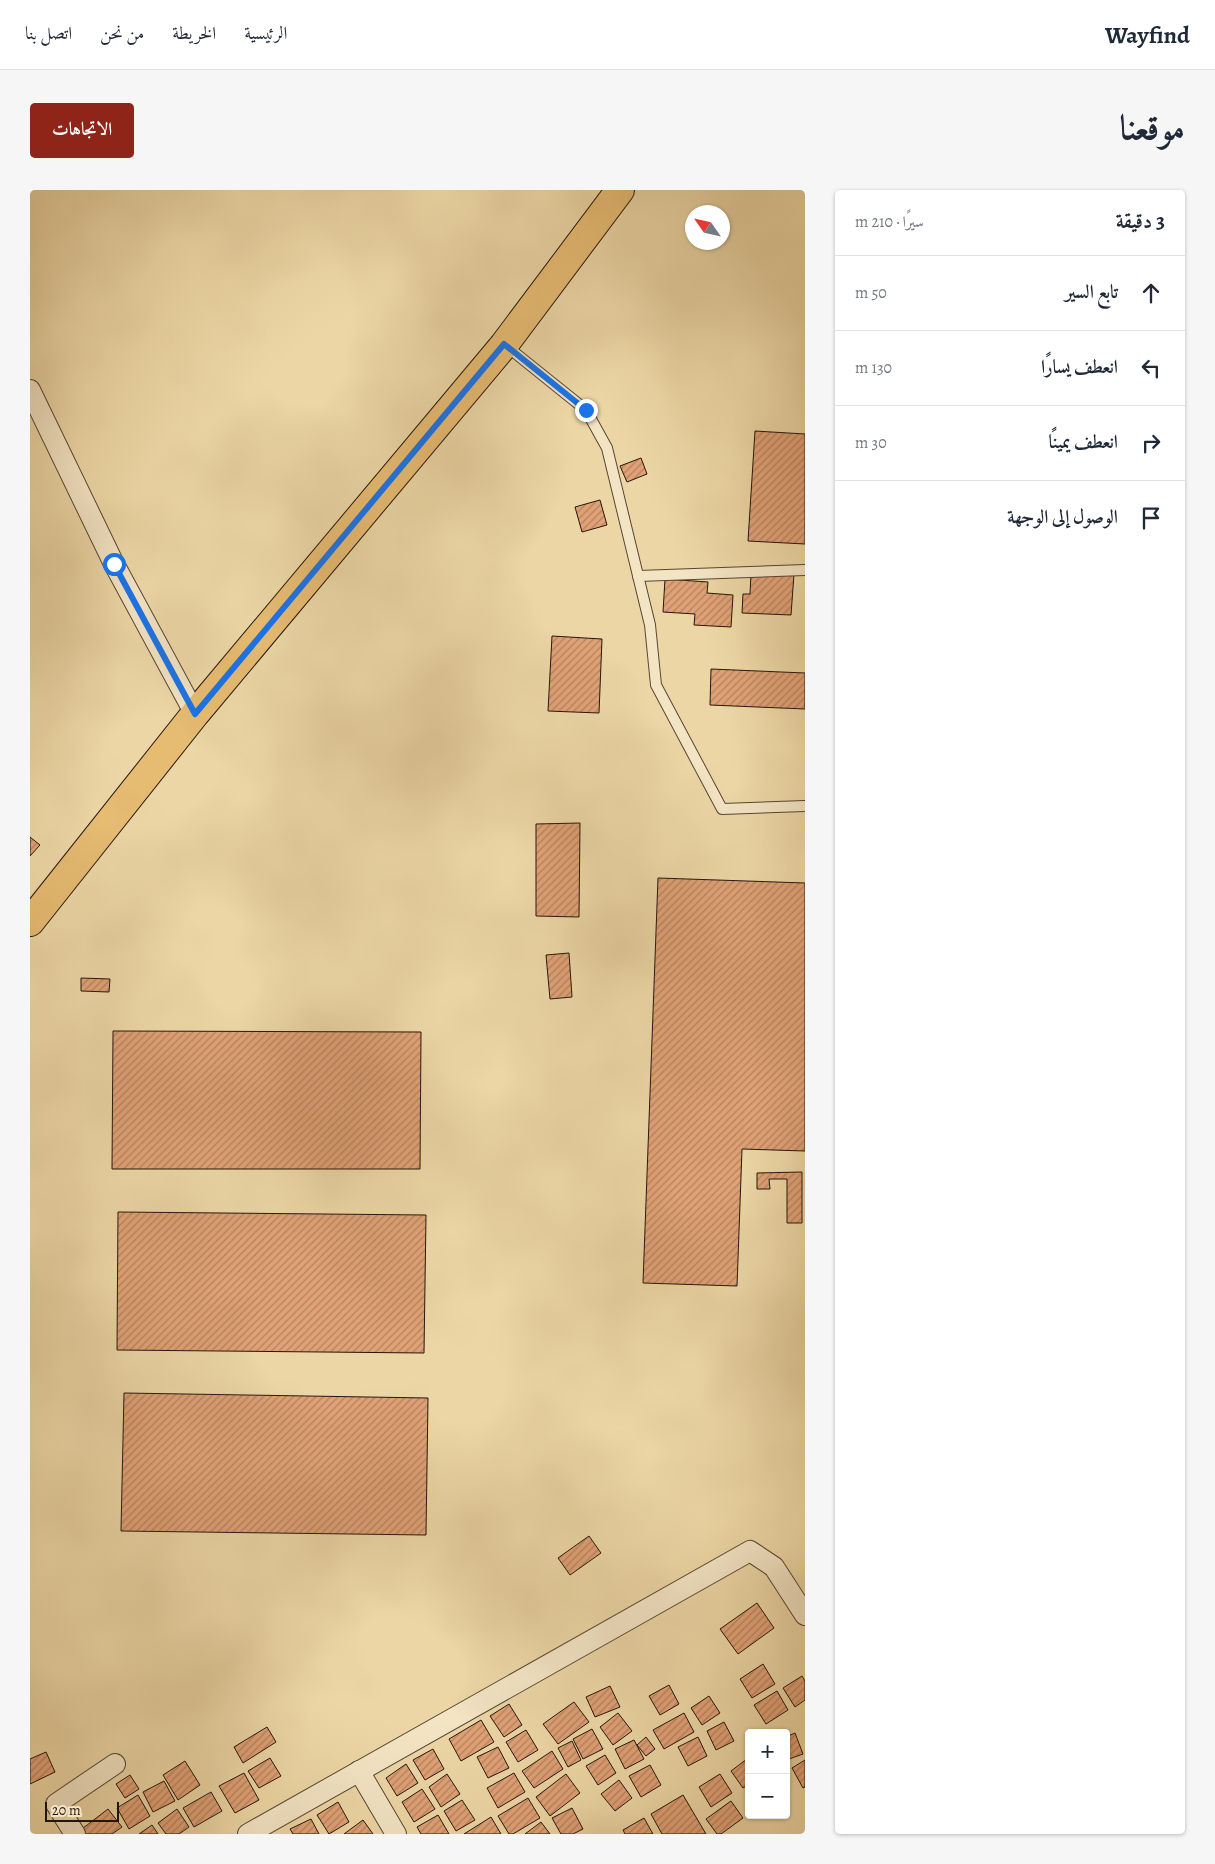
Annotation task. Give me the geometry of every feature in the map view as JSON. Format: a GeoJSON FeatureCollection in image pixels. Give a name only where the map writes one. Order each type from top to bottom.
{"type":"FeatureCollection","features":[{"type":"Feature","properties":{"kind":"main road"},"geometry":{"type":"LineString","coordinates":[[30,922],[195,714],[504,344],[620,190]]}},
{"type":"Feature","properties":{"kind":"street"},"geometry":{"type":"LineString","coordinates":[[30,390],[114,564],[195,714]]}},
{"type":"Feature","properties":{"kind":"street"},"geometry":{"type":"LineString","coordinates":[[248,1834],[750,1551],[774,1567],[805,1615]]}},
{"type":"Feature","properties":{"kind":"street"},"geometry":{"type":"LineString","coordinates":[[75,1834],[56,1804],[115,1764]]}},
{"type":"Feature","properties":{"kind":"street"},"geometry":{"type":"LineString","coordinates":[[360,1771],[396,1834]]}},
{"type":"Feature","properties":{"kind":"lane"},"geometry":{"type":"LineString","coordinates":[[504,344],[586,410],[607,448],[650,625],[656,685],[722,809],[805,806]]}},
{"type":"Feature","properties":{"kind":"lane"},"geometry":{"type":"LineString","coordinates":[[638,576],[805,570]]}},
{"type":"Feature","properties":{"kind":"building"},"geometry":{"type":"Polygon","coordinates":[[[755,431],[805,434],[805,544],[748,541],[755,431]]]}},
{"type":"Feature","properties":{"kind":"building"},"geometry":{"type":"Polygon","coordinates":[[[641,458],[647,474],[627,482],[620,466],[641,458]]]}},
{"type":"Feature","properties":{"kind":"building"},"geometry":{"type":"Polygon","coordinates":[[[600,500],[607,525],[582,532],[575,507],[600,500]]]}},
{"type":"Feature","properties":{"kind":"building"},"geometry":{"type":"Polygon","coordinates":[[[751,573],[794,574],[791,615],[742,613],[743,594],[750,594],[751,573]]]}},
{"type":"Feature","properties":{"kind":"building"},"geometry":{"type":"Polygon","coordinates":[[[665,579],[708,582],[707,593],[733,595],[731,627],[694,625],[695,614],[663,612],[665,579]]]}},
{"type":"Feature","properties":{"kind":"building"},"geometry":{"type":"Polygon","coordinates":[[[552,636],[602,639],[599,713],[548,711],[552,636]]]}},
{"type":"Feature","properties":{"kind":"building"},"geometry":{"type":"Polygon","coordinates":[[[711,669],[805,673],[805,709],[710,705],[711,669]]]}},
{"type":"Feature","properties":{"kind":"building"},"geometry":{"type":"Polygon","coordinates":[[[580,823],[579,917],[536,916],[536,824],[580,823]]]}},
{"type":"Feature","properties":{"kind":"building"},"geometry":{"type":"Polygon","coordinates":[[[30,837],[40,845],[30,856],[30,837]]]}},
{"type":"Feature","properties":{"kind":"building"},"geometry":{"type":"Polygon","coordinates":[[[658,878],[805,883],[805,1151],[742,1149],[737,1286],[643,1283],[658,878]]]}},
{"type":"Feature","properties":{"kind":"building"},"geometry":{"type":"Polygon","coordinates":[[[569,953],[572,997],[550,999],[546,955],[569,953]]]}},
{"type":"Feature","properties":{"kind":"building"},"geometry":{"type":"Polygon","coordinates":[[[81,978],[110,979],[109,992],[81,991],[81,978]]]}},
{"type":"Feature","properties":{"kind":"building"},"geometry":{"type":"Polygon","coordinates":[[[113,1031],[421,1032],[420,1169],[112,1169],[113,1031]]]}},
{"type":"Feature","properties":{"kind":"building"},"geometry":{"type":"Polygon","coordinates":[[[802,1172],[802,1223],[787,1223],[787,1179],[769,1179],[770,1189],[757,1189],[757,1173],[802,1172]]]}},
{"type":"Feature","properties":{"kind":"building"},"geometry":{"type":"Polygon","coordinates":[[[118,1212],[426,1215],[424,1353],[117,1350],[118,1212]]]}},
{"type":"Feature","properties":{"kind":"building"},"geometry":{"type":"Polygon","coordinates":[[[124,1393],[428,1398],[426,1535],[121,1531],[124,1393]]]}},
{"type":"Feature","properties":{"kind":"building"},"geometry":{"type":"Polygon","coordinates":[[[589,1536],[601,1553],[570,1575],[558,1558],[589,1536]]]}},
{"type":"Feature","properties":{"kind":"building"},"geometry":{"type":"Polygon","coordinates":[[[757,1603],[774,1628],[738,1654],[720,1629],[757,1603]]]}},
{"type":"Feature","properties":{"kind":"building"},"geometry":{"type":"Polygon","coordinates":[[[763,1664],[775,1684],[752,1698],[740,1679],[763,1664]]]}},
{"type":"Feature","properties":{"kind":"building"},"geometry":{"type":"Polygon","coordinates":[[[802,1676],[805,1681],[805,1700],[795,1707],[783,1688],[802,1676]]]}},
{"type":"Feature","properties":{"kind":"building"},"geometry":{"type":"Polygon","coordinates":[[[669,1685],[679,1704],[660,1715],[649,1696],[669,1685]]]}},
{"type":"Feature","properties":{"kind":"building"},"geometry":{"type":"Polygon","coordinates":[[[610,1686],[620,1707],[595,1717],[586,1697],[610,1686]]]}},
{"type":"Feature","properties":{"kind":"building"},"geometry":{"type":"Polygon","coordinates":[[[777,1691],[788,1710],[766,1724],[754,1705],[777,1691]]]}},
{"type":"Feature","properties":{"kind":"building"},"geometry":{"type":"Polygon","coordinates":[[[709,1696],[720,1713],[702,1725],[691,1708],[709,1696]]]}},
{"type":"Feature","properties":{"kind":"building"},"geometry":{"type":"Polygon","coordinates":[[[574,1702],[589,1722],[558,1744],[543,1724],[574,1702]]]}},
{"type":"Feature","properties":{"kind":"building"},"geometry":{"type":"Polygon","coordinates":[[[509,1704],[522,1725],[504,1737],[490,1716],[509,1704]]]}},
{"type":"Feature","properties":{"kind":"building"},"geometry":{"type":"Polygon","coordinates":[[[618,1713],[632,1731],[613,1745],[600,1727],[618,1713]]]}},
{"type":"Feature","properties":{"kind":"building"},"geometry":{"type":"Polygon","coordinates":[[[684,1713],[694,1732],[664,1749],[653,1730],[684,1713]]]}},
{"type":"Feature","properties":{"kind":"building"},"geometry":{"type":"Polygon","coordinates":[[[481,1720],[494,1742],[461,1761],[449,1739],[481,1720]]]}},
{"type":"Feature","properties":{"kind":"building"},"geometry":{"type":"Polygon","coordinates":[[[724,1722],[734,1741],[716,1750],[707,1731],[724,1722]]]}},
{"type":"Feature","properties":{"kind":"building"},"geometry":{"type":"Polygon","coordinates":[[[267,1727],[276,1742],[243,1763],[234,1747],[267,1727]]]}},
{"type":"Feature","properties":{"kind":"building"},"geometry":{"type":"Polygon","coordinates":[[[592,1729],[603,1749],[583,1759],[573,1739],[592,1729]]]}},
{"type":"Feature","properties":{"kind":"building"},"geometry":{"type":"Polygon","coordinates":[[[526,1730],[538,1750],[518,1762],[506,1742],[526,1730]]]}},
{"type":"Feature","properties":{"kind":"building"},"geometry":{"type":"Polygon","coordinates":[[[795,1733],[803,1754],[790,1759],[790,1735],[795,1733]]]}},
{"type":"Feature","properties":{"kind":"building"},"geometry":{"type":"Polygon","coordinates":[[[646,1737],[655,1749],[646,1756],[637,1745],[646,1737]]]}},
{"type":"Feature","properties":{"kind":"building"},"geometry":{"type":"Polygon","coordinates":[[[698,1737],[707,1756],[688,1766],[678,1747],[698,1737]]]}},
{"type":"Feature","properties":{"kind":"building"},"geometry":{"type":"Polygon","coordinates":[[[634,1740],[644,1759],[625,1769],[615,1749],[634,1740]]]}},
{"type":"Feature","properties":{"kind":"building"},"geometry":{"type":"Polygon","coordinates":[[[572,1741],[581,1760],[568,1767],[558,1748],[572,1741]]]}},
{"type":"Feature","properties":{"kind":"building"},"geometry":{"type":"Polygon","coordinates":[[[498,1747],[509,1768],[488,1778],[477,1757],[498,1747]]]}},
{"type":"Feature","properties":{"kind":"building"},"geometry":{"type":"Polygon","coordinates":[[[433,1749],[444,1769],[425,1780],[413,1760],[433,1749]]]}},
{"type":"Feature","properties":{"kind":"building"},"geometry":{"type":"Polygon","coordinates":[[[552,1751],[563,1769],[534,1788],[522,1771],[552,1751]]]}},
{"type":"Feature","properties":{"kind":"building"},"geometry":{"type":"Polygon","coordinates":[[[46,1752],[55,1772],[30,1784],[30,1759],[46,1752]]]}},
{"type":"Feature","properties":{"kind":"building"},"geometry":{"type":"Polygon","coordinates":[[[605,1755],[616,1773],[598,1785],[586,1766],[605,1755]]]}},
{"type":"Feature","properties":{"kind":"building"},"geometry":{"type":"Polygon","coordinates":[[[270,1758],[281,1776],[259,1788],[248,1771],[270,1758]]]}},
{"type":"Feature","properties":{"kind":"building"},"geometry":{"type":"Polygon","coordinates":[[[745,1760],[745,1787],[743,1788],[731,1771],[745,1760]]]}},
{"type":"Feature","properties":{"kind":"building"},"geometry":{"type":"Polygon","coordinates":[[[805,1760],[805,1787],[803,1788],[792,1768],[805,1760]]]}},
{"type":"Feature","properties":{"kind":"building"},"geometry":{"type":"Polygon","coordinates":[[[185,1761],[200,1785],[178,1800],[163,1775],[185,1761]]]}},
{"type":"Feature","properties":{"kind":"building"},"geometry":{"type":"Polygon","coordinates":[[[406,1764],[418,1783],[397,1796],[386,1778],[406,1764]]]}},
{"type":"Feature","properties":{"kind":"building"},"geometry":{"type":"Polygon","coordinates":[[[650,1765],[661,1785],[641,1797],[629,1776],[650,1765]]]}},
{"type":"Feature","properties":{"kind":"building"},"geometry":{"type":"Polygon","coordinates":[[[244,1773],[259,1800],[235,1813],[219,1786],[244,1773]]]}},
{"type":"Feature","properties":{"kind":"building"},"geometry":{"type":"Polygon","coordinates":[[[514,1773],[525,1792],[498,1808],[487,1788],[514,1773]]]}},
{"type":"Feature","properties":{"kind":"building"},"geometry":{"type":"Polygon","coordinates":[[[447,1774],[460,1794],[441,1807],[429,1787],[447,1774]]]}},
{"type":"Feature","properties":{"kind":"building"},"geometry":{"type":"Polygon","coordinates":[[[566,1774],[580,1793],[550,1816],[536,1797],[566,1774]]]}},
{"type":"Feature","properties":{"kind":"building"},"geometry":{"type":"Polygon","coordinates":[[[720,1774],[732,1793],[711,1807],[699,1787],[720,1774]]]}},
{"type":"Feature","properties":{"kind":"building"},"geometry":{"type":"Polygon","coordinates":[[[130,1775],[139,1789],[125,1798],[116,1784],[130,1775]]]}},
{"type":"Feature","properties":{"kind":"building"},"geometry":{"type":"Polygon","coordinates":[[[619,1780],[632,1798],[615,1811],[601,1794],[619,1780]]]}},
{"type":"Feature","properties":{"kind":"building"},"geometry":{"type":"Polygon","coordinates":[[[164,1781],[175,1801],[153,1812],[143,1792],[164,1781]]]}},
{"type":"Feature","properties":{"kind":"building"},"geometry":{"type":"Polygon","coordinates":[[[422,1789],[435,1809],[414,1822],[402,1802],[422,1789]]]}},
{"type":"Feature","properties":{"kind":"building"},"geometry":{"type":"Polygon","coordinates":[[[211,1792],[222,1811],[194,1827],[183,1808],[211,1792]]]}},
{"type":"Feature","properties":{"kind":"building"},"geometry":{"type":"Polygon","coordinates":[[[138,1795],[150,1816],[129,1829],[117,1808],[138,1795]]]}},
{"type":"Feature","properties":{"kind":"building"},"geometry":{"type":"Polygon","coordinates":[[[683,1795],[706,1834],[662,1834],[651,1814],[683,1795]]]}},
{"type":"Feature","properties":{"kind":"building"},"geometry":{"type":"Polygon","coordinates":[[[528,1798],[540,1818],[513,1834],[509,1834],[498,1816],[528,1798]]]}},
{"type":"Feature","properties":{"kind":"building"},"geometry":{"type":"Polygon","coordinates":[[[462,1800],[475,1820],[456,1831],[444,1811],[462,1800]]]}},
{"type":"Feature","properties":{"kind":"building"},"geometry":{"type":"Polygon","coordinates":[[[731,1801],[743,1818],[721,1834],[717,1834],[706,1819],[731,1801]]]}},
{"type":"Feature","properties":{"kind":"building"},"geometry":{"type":"Polygon","coordinates":[[[338,1802],[349,1822],[329,1834],[317,1815],[338,1802]]]}},
{"type":"Feature","properties":{"kind":"building"},"geometry":{"type":"Polygon","coordinates":[[[572,1808],[583,1829],[573,1834],[561,1834],[552,1818],[572,1808]]]}},
{"type":"Feature","properties":{"kind":"building"},"geometry":{"type":"Polygon","coordinates":[[[108,1809],[122,1827],[112,1834],[79,1834],[78,1832],[108,1809]]]}},
{"type":"Feature","properties":{"kind":"building"},"geometry":{"type":"Polygon","coordinates":[[[177,1809],[189,1827],[179,1834],[166,1834],[158,1823],[177,1809]]]}},
{"type":"Feature","properties":{"kind":"building"},"geometry":{"type":"Polygon","coordinates":[[[438,1815],[449,1834],[421,1834],[417,1827],[438,1815]]]}},
{"type":"Feature","properties":{"kind":"building"},"geometry":{"type":"Polygon","coordinates":[[[491,1817],[501,1834],[464,1834],[491,1817]]]}},
{"type":"Feature","properties":{"kind":"building"},"geometry":{"type":"Polygon","coordinates":[[[644,1818],[653,1834],[625,1834],[623,1830],[644,1818]]]}},
{"type":"Feature","properties":{"kind":"building"},"geometry":{"type":"Polygon","coordinates":[[[311,1819],[319,1834],[293,1834],[290,1829],[311,1819]]]}},
{"type":"Feature","properties":{"kind":"building"},"geometry":{"type":"Polygon","coordinates":[[[363,1820],[373,1834],[344,1834],[363,1820]]]}},
{"type":"Feature","properties":{"kind":"building"},"geometry":{"type":"Polygon","coordinates":[[[541,1822],[550,1834],[525,1834],[541,1822]]]}},
{"type":"Feature","properties":{"kind":"building"},"geometry":{"type":"Polygon","coordinates":[[[152,1825],[158,1834],[139,1834],[152,1825]]]}},
{"type":"Feature","properties":{"kind":"route"},"geometry":{"type":"LineString","coordinates":[[114,564],[195,714],[504,344],[586,410]]}}]}
